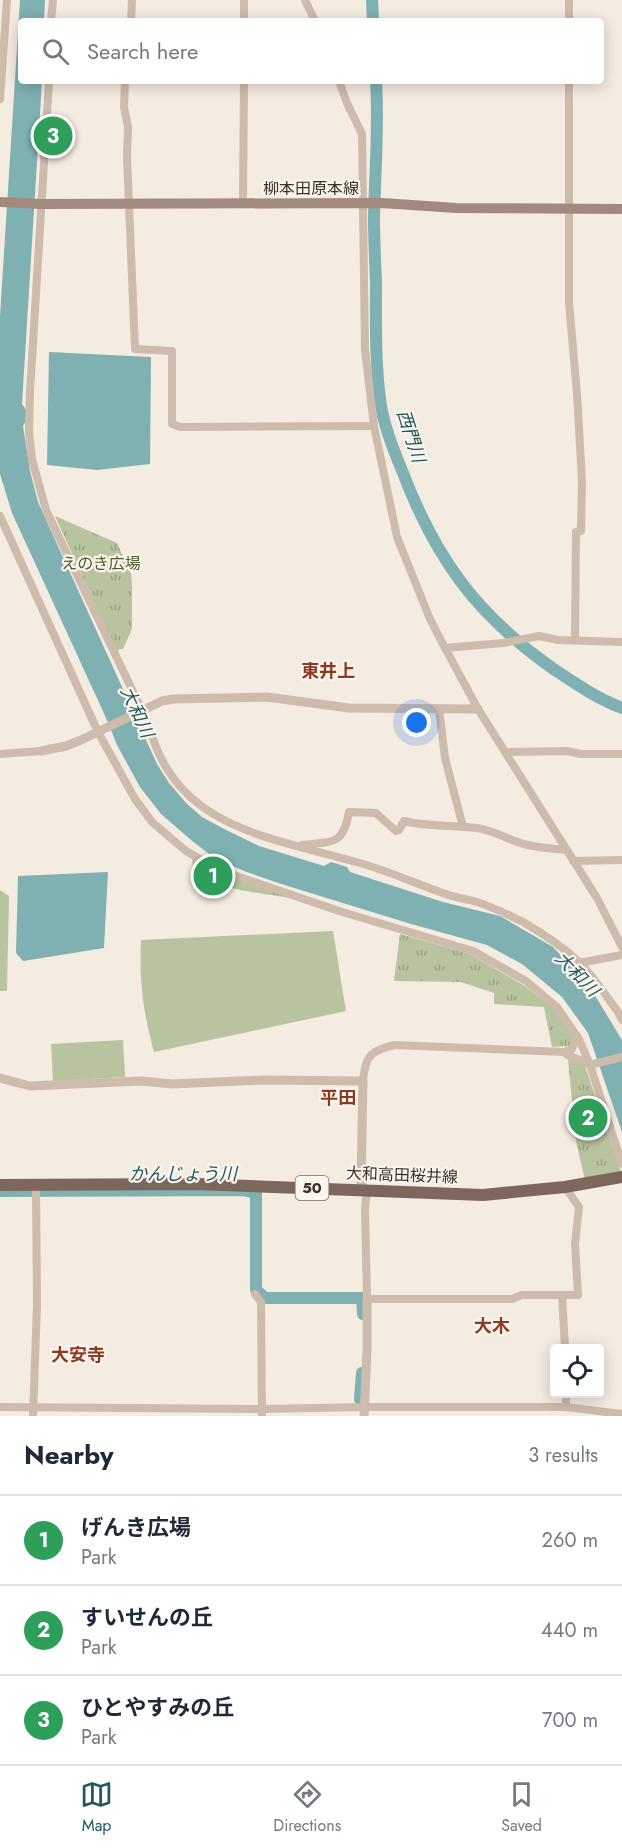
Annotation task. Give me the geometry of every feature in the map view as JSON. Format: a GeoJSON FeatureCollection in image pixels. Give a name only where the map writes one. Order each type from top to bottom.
{"type":"FeatureCollection","features":[{"type":"Feature","properties":{"kind":"main road","name":"柳本田原本線"},"geometry":{"type":"LineString","coordinates":[[0,202],[41,204],[382,202],[456,208],[622,209]]}},
{"type":"Feature","properties":{"kind":"main road","name":"大和高田桜井線"},"geometry":{"type":"LineString","coordinates":[[0,1185],[36,1190],[196,1184],[483,1195],[565,1187],[622,1177]]}},
{"type":"Feature","properties":{"kind":"street"},"geometry":{"type":"LineString","coordinates":[[51,18],[53,0]]}},
{"type":"Feature","properties":{"kind":"street"},"geometry":{"type":"LineString","coordinates":[[131,18],[132,0]]}},
{"type":"Feature","properties":{"kind":"street"},"geometry":{"type":"LineString","coordinates":[[244,0],[244,18]]}},
{"type":"Feature","properties":{"kind":"street"},"geometry":{"type":"LineString","coordinates":[[305,0],[314,18]]}},
{"type":"Feature","properties":{"kind":"street"},"geometry":{"type":"LineString","coordinates":[[569,0],[569,18]]}},
{"type":"Feature","properties":{"kind":"street"},"geometry":{"type":"LineString","coordinates":[[0,99],[4,1]]}},
{"type":"Feature","properties":{"kind":"street"},"geometry":{"type":"LineString","coordinates":[[50,84],[30,392],[29,432],[32,459],[46,510],[169,774],[210,812],[235,827],[279,842],[363,864],[445,894],[478,902],[523,922],[579,963],[622,1020]]}},
{"type":"Feature","properties":{"kind":"street"},"geometry":{"type":"LineString","coordinates":[[125,84],[135,349],[172,351],[172,424],[180,427],[374,426]]}},
{"type":"Feature","properties":{"kind":"street"},"geometry":{"type":"LineString","coordinates":[[243,203],[244,84]]}},
{"type":"Feature","properties":{"kind":"street"},"geometry":{"type":"LineString","coordinates":[[340,84],[363,134],[366,203],[365,350],[374,426],[397,537],[444,648],[478,709],[597,898],[622,947]]}},
{"type":"Feature","properties":{"kind":"street"},"geometry":{"type":"LineString","coordinates":[[569,84],[569,317],[577,394],[582,481],[581,531],[576,532],[575,640]]}},
{"type":"Feature","properties":{"kind":"street"},"geometry":{"type":"LineString","coordinates":[[0,516],[99,731],[135,799],[152,822],[171,840],[201,861],[219,870],[339,911],[473,951],[526,981],[557,1007],[577,1036],[592,1065],[622,1164]]}},
{"type":"Feature","properties":{"kind":"street"},"geometry":{"type":"LineString","coordinates":[[444,648],[503,643],[539,636],[558,640],[622,642]]}},
{"type":"Feature","properties":{"kind":"street"},"geometry":{"type":"LineString","coordinates":[[0,754],[41,751],[66,746],[162,701],[173,699],[267,697],[349,708],[478,709]]}},
{"type":"Feature","properties":{"kind":"street"},"geometry":{"type":"LineString","coordinates":[[438,709],[445,758],[463,827]]}},
{"type":"Feature","properties":{"kind":"street"},"geometry":{"type":"LineString","coordinates":[[506,752],[567,751],[581,754],[622,754]]}},
{"type":"Feature","properties":{"kind":"street"},"geometry":{"type":"LineString","coordinates":[[297,846],[336,840],[345,831],[349,812],[376,813],[396,831],[404,821],[421,826],[463,827],[496,832],[512,840],[540,848],[566,850]]}},
{"type":"Feature","properties":{"kind":"street"},"geometry":{"type":"LineString","coordinates":[[573,861],[622,860]]}},
{"type":"Feature","properties":{"kind":"street"},"geometry":{"type":"LineString","coordinates":[[579,963],[622,955]]}},
{"type":"Feature","properties":{"kind":"street"},"geometry":{"type":"LineString","coordinates":[[364,1411],[368,1350],[366,1190],[361,1183],[363,1081],[368,1058],[375,1051],[395,1046],[564,1052],[572,1049],[577,1036]]}},
{"type":"Feature","properties":{"kind":"street"},"geometry":{"type":"LineString","coordinates":[[564,1052],[568,1057],[592,1065],[622,1057]]}},
{"type":"Feature","properties":{"kind":"street"},"geometry":{"type":"LineString","coordinates":[[0,1078],[30,1086],[142,1081],[172,1084],[264,1080],[363,1081]]}},
{"type":"Feature","properties":{"kind":"street"},"geometry":{"type":"LineString","coordinates":[[367,1299],[512,1299],[522,1295],[578,1295],[575,1244],[579,1207],[565,1187]]}},
{"type":"Feature","properties":{"kind":"street"},"geometry":{"type":"LineString","coordinates":[[33,1412],[38,1305],[36,1190]]}},
{"type":"Feature","properties":{"kind":"street"},"geometry":{"type":"LineString","coordinates":[[255,1294],[261,1302],[262,1412]]}},
{"type":"Feature","properties":{"kind":"street"},"geometry":{"type":"LineString","coordinates":[[562,1295],[566,1344]]}},
{"type":"Feature","properties":{"kind":"street"},"geometry":{"type":"LineString","coordinates":[[566,1398],[566,1407]]}},
{"type":"Feature","properties":{"kind":"street"},"geometry":{"type":"LineString","coordinates":[[0,1407],[33,1412],[262,1412],[566,1407],[592,1413],[622,1414]]}},
{"type":"Feature","properties":{"kind":"green space","name":"えのき広場"},"geometry":{"type":"Polygon","coordinates":[[[55,516],[117,543],[131,574],[132,585],[132,629],[123,649],[119,649],[118,655],[55,516]]]}},
{"type":"Feature","properties":{"kind":"green space"},"geometry":{"type":"Polygon","coordinates":[[[192,859],[213,871],[291,898],[214,884],[198,877],[192,859]]]}},
{"type":"Feature","properties":{"kind":"green space"},"geometry":{"type":"Polygon","coordinates":[[[0,890],[9,896],[7,991],[0,991],[0,890]]]}},
{"type":"Feature","properties":{"kind":"green space"},"geometry":{"type":"Polygon","coordinates":[[[333,931],[346,1011],[154,1052],[143,996],[141,940],[333,931]]]}},
{"type":"Feature","properties":{"kind":"green space"},"geometry":{"type":"Polygon","coordinates":[[[400,934],[470,954],[525,986],[553,1008],[573,1037],[569,1046],[552,1047],[544,1007],[494,1004],[494,993],[461,982],[394,981],[400,934]]]}},
{"type":"Feature","properties":{"kind":"green space"},"geometry":{"type":"Polygon","coordinates":[[[123,1040],[125,1077],[53,1081],[51,1044],[123,1040]]]}},
{"type":"Feature","properties":{"kind":"green space"},"geometry":{"type":"Polygon","coordinates":[[[568,1060],[584,1063],[621,1172],[585,1180],[576,1141],[568,1060]]]}},
{"type":"Feature","properties":{"kind":"water"},"geometry":{"type":"Polygon","coordinates":[[[20,0],[45,0],[44,18],[19,18],[20,0]]]}},
{"type":"Feature","properties":{"kind":"water","name":"大和川"},"geometry":{"type":"Polygon","coordinates":[[[18,32],[18,84],[42,84],[22,404],[27,415],[23,426],[30,471],[38,502],[157,764],[169,783],[202,817],[259,846],[324,866],[331,862],[347,867],[350,872],[443,902],[500,916],[553,947],[588,984],[622,1040],[622,1132],[588,1033],[562,997],[522,964],[487,945],[278,883],[213,857],[161,814],[140,787],[117,745],[12,513],[0,474],[0,316],[18,32]]]}},
{"type":"Feature","properties":{"kind":"water"},"geometry":{"type":"Polygon","coordinates":[[[49,352],[151,357],[150,464],[97,470],[47,465],[49,352]]]}},
{"type":"Feature","properties":{"kind":"water"},"geometry":{"type":"Polygon","coordinates":[[[108,872],[104,948],[23,961],[16,953],[18,876],[108,872]]]}},
{"type":"Feature","properties":{"kind":"waterway","name":"西門川"},"geometry":{"type":"LineString","coordinates":[[372,0],[373,18]]}},
{"type":"Feature","properties":{"kind":"waterway","name":"西門川"},"geometry":{"type":"LineString","coordinates":[[376,84],[374,217],[377,370],[381,408],[394,451],[428,530],[461,582],[481,606],[502,628],[555,670],[596,696],[622,708]]}},
{"type":"Feature","properties":{"kind":"waterway","name":"かんじょう川"},"geometry":{"type":"LineString","coordinates":[[0,1191],[243,1190],[256,1193],[256,1290],[265,1298],[362,1298],[363,1314]]}},
{"type":"Feature","properties":{"kind":"waterway","name":"かんじょう川"},"geometry":{"type":"LineString","coordinates":[[360,1399],[362,1373]]}},
{"type":"Feature","properties":{"kind":"place","name":"ひとやすみの丘"},"geometry":{"type":"Point","coordinates":[53,136]}},
{"type":"Feature","properties":{"kind":"place","name":"げんき広場"},"geometry":{"type":"Point","coordinates":[213,876]}},
{"type":"Feature","properties":{"kind":"place","name":"すいせんの丘"},"geometry":{"type":"Point","coordinates":[588,1118]}},
{"type":"Feature","properties":{"kind":"district","name":"東井上"},"geometry":{"type":"Point","coordinates":[328,671]}},
{"type":"Feature","properties":{"kind":"district","name":"平田"},"geometry":{"type":"Point","coordinates":[338,1098]}},
{"type":"Feature","properties":{"kind":"district","name":"大木"},"geometry":{"type":"Point","coordinates":[492,1326]}},
{"type":"Feature","properties":{"kind":"district","name":"大安寺"},"geometry":{"type":"Point","coordinates":[78,1355]}}]}
